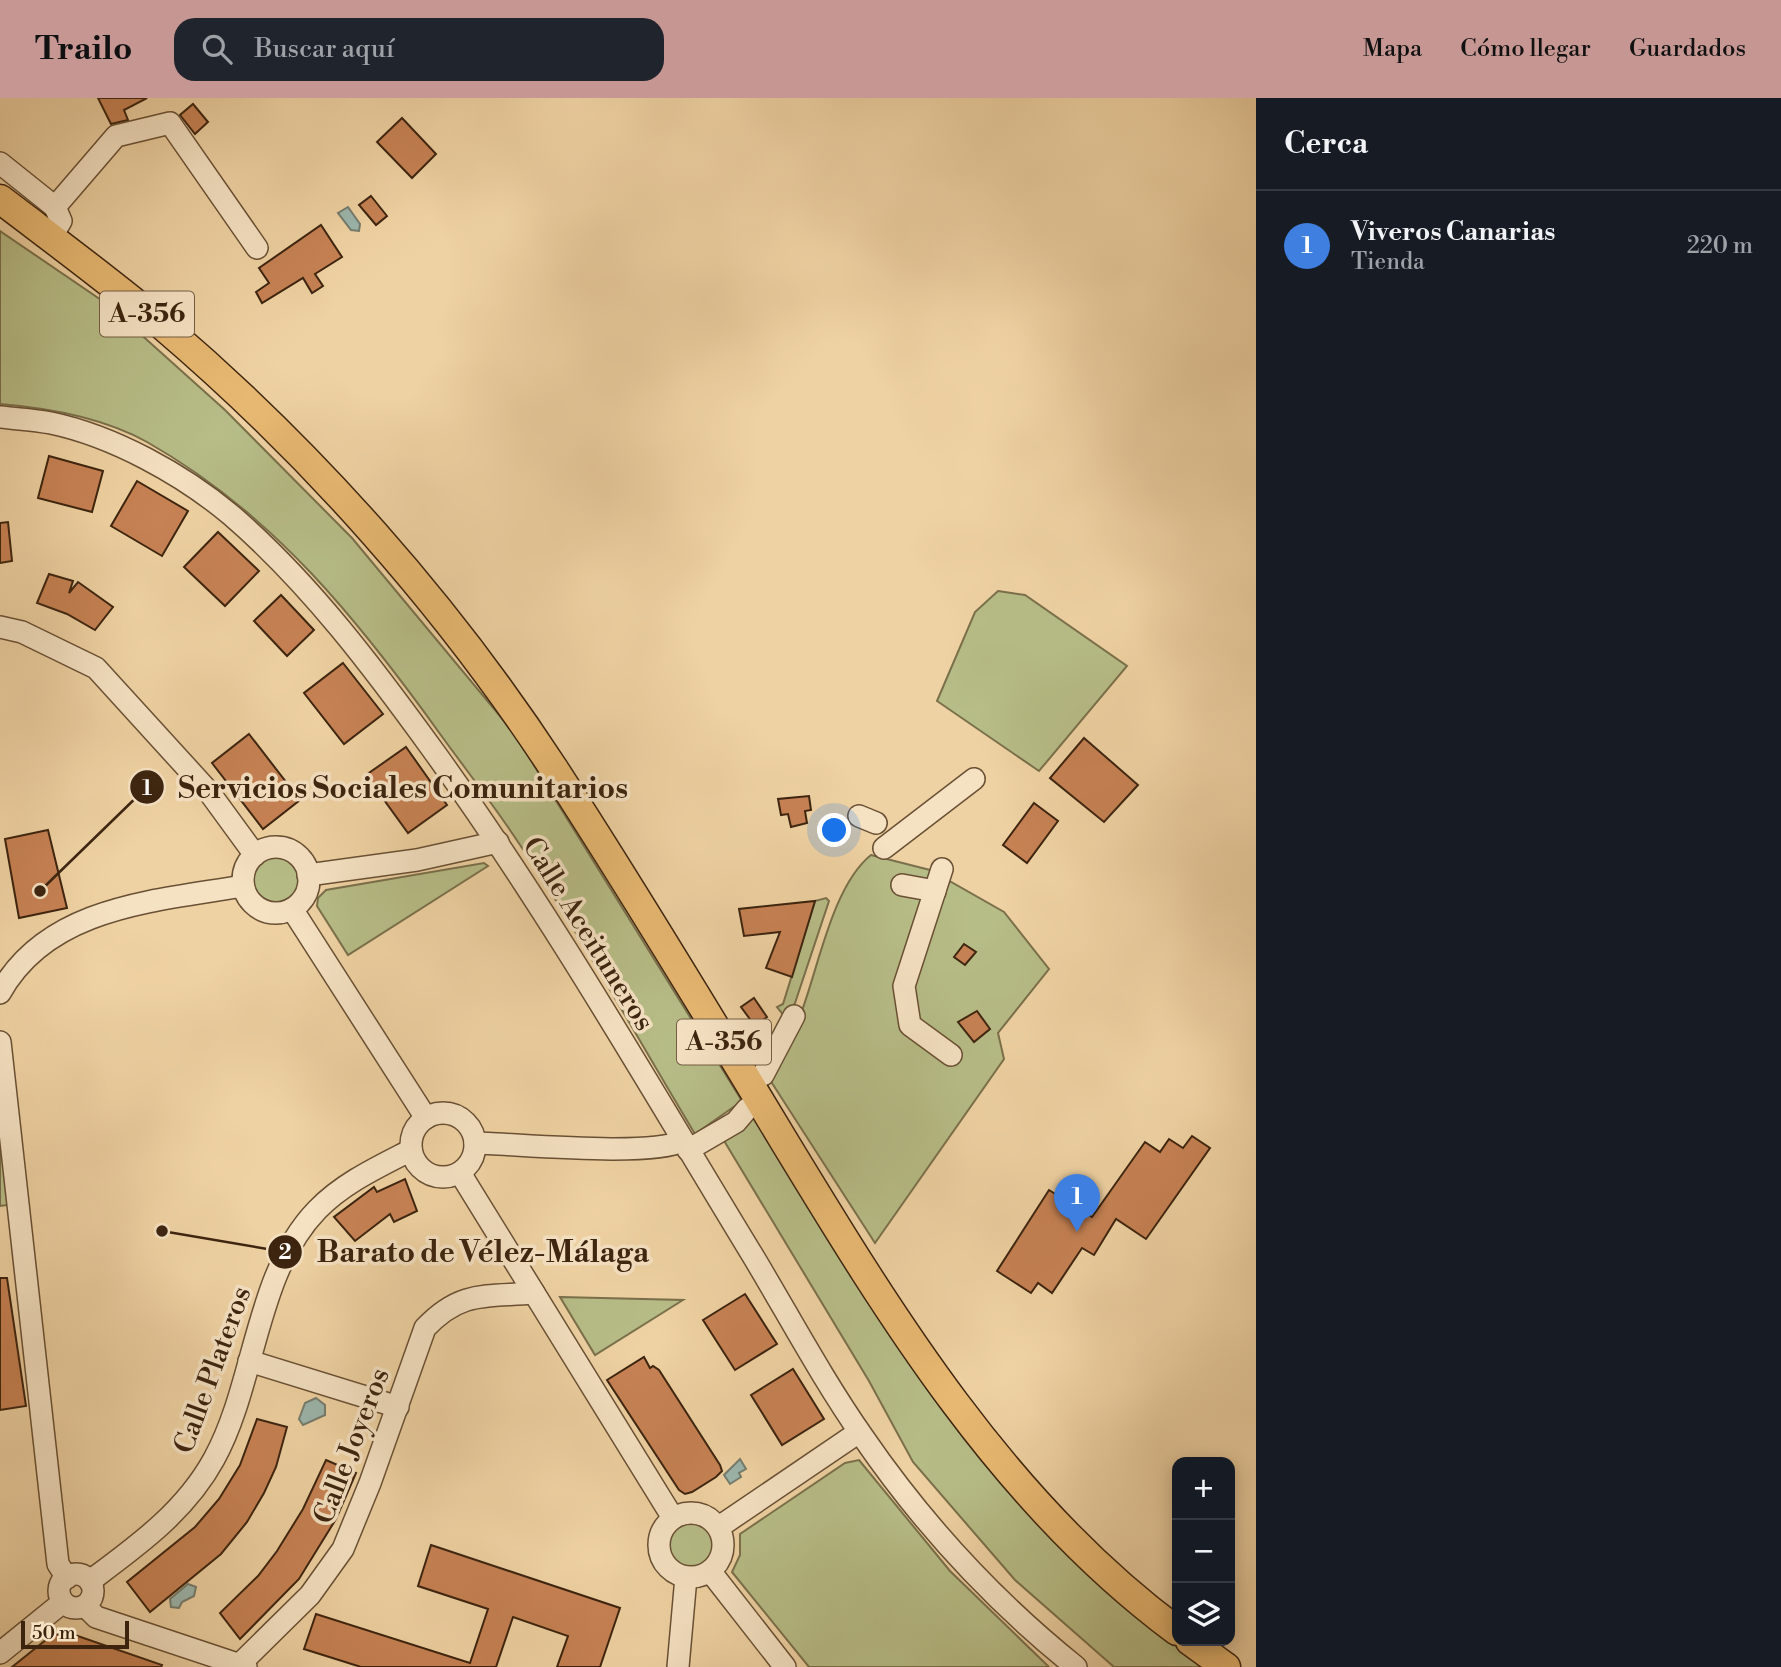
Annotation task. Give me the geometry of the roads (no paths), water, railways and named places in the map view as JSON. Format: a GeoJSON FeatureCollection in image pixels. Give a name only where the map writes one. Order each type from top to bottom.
{"type":"FeatureCollection","features":[{"type":"Feature","properties":{"kind":"main road","name":"A-356"},"geometry":{"type":"LineString","coordinates":[[0,200],[162,326],[253,408],[371,531],[467,648],[552,765],[852,1253],[958,1409],[1021,1487],[1075,1545],[1172,1627]]}},
{"type":"Feature","properties":{"kind":"main road"},"geometry":{"type":"LineString","coordinates":[[0,211],[51,238]]}},
{"type":"Feature","properties":{"kind":"main road"},"geometry":{"type":"LineString","coordinates":[[1197,1646],[1226,1667]]}},
{"type":"Feature","properties":{"kind":"street"},"geometry":{"type":"LineString","coordinates":[[55,207],[116,136],[170,123],[257,248]]}},
{"type":"Feature","properties":{"kind":"street"},"geometry":{"type":"LineString","coordinates":[[0,163],[55,207],[61,221],[51,238]]}},
{"type":"Feature","properties":{"kind":"street","name":"Calle Aceituneros"},"geometry":{"type":"LineString","coordinates":[[0,417],[52,424],[108,442],[168,472],[230,514],[290,573],[347,639],[408,715],[498,842],[859,1432],[930,1527],[1000,1598],[1076,1667]]}},
{"type":"Feature","properties":{"kind":"street"},"geometry":{"type":"LineString","coordinates":[[0,627],[22,632],[96,668],[209,792],[255,855]]}},
{"type":"Feature","properties":{"kind":"street"},"geometry":{"type":"LineString","coordinates":[[884,848],[974,779]]}},
{"type":"Feature","properties":{"kind":"street"},"geometry":{"type":"LineString","coordinates":[[308,875],[416,860],[498,842]]}},
{"type":"Feature","properties":{"kind":"street"},"geometry":{"type":"LineString","coordinates":[[280,848],[293,852],[303,862],[308,875],[308,888],[302,900],[292,909],[280,913],[256,907],[243,886],[247,864],[255,855],[267,849],[280,848]]}},
{"type":"Feature","properties":{"kind":"street"},"geometry":{"type":"LineString","coordinates":[[943,869],[904,986],[910,1025],[951,1055]]}},
{"type":"Feature","properties":{"kind":"street"},"geometry":{"type":"LineString","coordinates":[[902,885],[935,891]]}},
{"type":"Feature","properties":{"kind":"street"},"geometry":{"type":"LineString","coordinates":[[0,993],[11,973],[46,940],[91,915],[146,902],[243,886]]}},
{"type":"Feature","properties":{"kind":"street"},"geometry":{"type":"LineString","coordinates":[[292,909],[426,1118]]}},
{"type":"Feature","properties":{"kind":"street"},"geometry":{"type":"LineString","coordinates":[[763,1075],[794,1016]]}},
{"type":"Feature","properties":{"kind":"street"},"geometry":{"type":"LineString","coordinates":[[0,1042],[58,1564],[67,1578]]}},
{"type":"Feature","properties":{"kind":"street"},"geometry":{"type":"LineString","coordinates":[[475,1143],[637,1148],[685,1145],[736,1122],[747,1109]]}},
{"type":"Feature","properties":{"kind":"street"},"geometry":{"type":"LineString","coordinates":[[438,1114],[452,1114],[463,1120],[472,1130],[475,1143],[474,1154],[460,1173],[436,1177],[415,1162],[411,1150],[411,1138],[426,1118],[438,1114]]}},
{"type":"Feature","properties":{"kind":"street","name":"Calle Plateros"},"geometry":{"type":"LineString","coordinates":[[90,1581],[145,1539],[197,1487],[229,1424],[267,1302],[292,1244],[317,1210],[358,1177],[411,1150]]}},
{"type":"Feature","properties":{"kind":"street"},"geometry":{"type":"LineString","coordinates":[[460,1173],[673,1518]]}},
{"type":"Feature","properties":{"kind":"street","name":"Calle Joyeros"},"geometry":{"type":"LineString","coordinates":[[242,1666],[310,1595],[343,1549],[398,1407],[425,1328],[441,1311],[462,1299],[534,1293]]}},
{"type":"Feature","properties":{"kind":"street"},"geometry":{"type":"LineString","coordinates":[[249,1361],[398,1407]]}},
{"type":"Feature","properties":{"kind":"street"},"geometry":{"type":"LineString","coordinates":[[719,1527],[859,1432]]}},
{"type":"Feature","properties":{"kind":"street"},"geometry":{"type":"LineString","coordinates":[[685,1513],[698,1513],[710,1518],[719,1527],[722,1550],[710,1571],[685,1577],[664,1563],[660,1552],[664,1527],[673,1518],[685,1513]]}},
{"type":"Feature","properties":{"kind":"street"},"geometry":{"type":"LineString","coordinates":[[710,1571],[785,1667]]}},
{"type":"Feature","properties":{"kind":"street"},"geometry":{"type":"LineString","coordinates":[[79,1575],[90,1581],[91,1596],[85,1606],[73,1608],[63,1602],[60,1588],[67,1578],[79,1575]]}},
{"type":"Feature","properties":{"kind":"street"},"geometry":{"type":"LineString","coordinates":[[678,1667],[685,1577]]}},
{"type":"Feature","properties":{"kind":"street"},"geometry":{"type":"LineString","coordinates":[[0,1653],[63,1602]]}},
{"type":"Feature","properties":{"kind":"street"},"geometry":{"type":"LineString","coordinates":[[85,1606],[96,1617],[242,1666]]}},
{"type":"Feature","properties":{"kind":"water"},"geometry":{"type":"Polygon","coordinates":[[[348,207],[360,224],[359,231],[351,230],[338,213],[348,207]]]}},
{"type":"Feature","properties":{"kind":"water"},"geometry":{"type":"Polygon","coordinates":[[[316,1398],[325,1405],[325,1415],[303,1425],[299,1419],[305,1403],[316,1398]]]}},
{"type":"Feature","properties":{"kind":"water"},"geometry":{"type":"Polygon","coordinates":[[[740,1459],[746,1469],[739,1473],[741,1477],[730,1484],[724,1475],[740,1459]]]}},
{"type":"Feature","properties":{"kind":"water"},"geometry":{"type":"Polygon","coordinates":[[[188,1584],[196,1587],[194,1596],[182,1602],[179,1608],[171,1607],[170,1599],[188,1584]]]}},
{"type":"Feature","properties":{"kind":"place","name":"Servicios Sociales Comunitarios"},"geometry":{"type":"Point","coordinates":[40,891]}},
{"type":"Feature","properties":{"kind":"place","name":"Barato de Vélez-Málaga"},"geometry":{"type":"Point","coordinates":[162,1231]}},
{"type":"Feature","properties":{"kind":"place","name":"Viveros Canarias"},"geometry":{"type":"Point","coordinates":[1077,1232]}}]}
